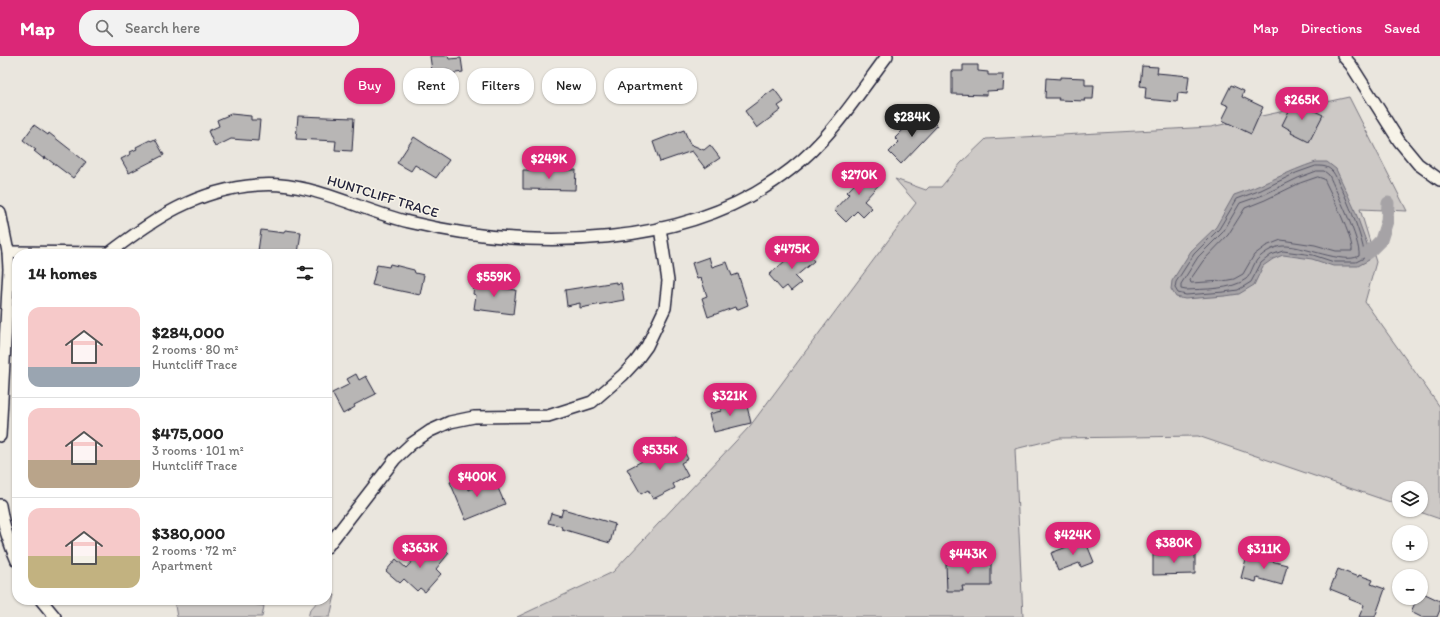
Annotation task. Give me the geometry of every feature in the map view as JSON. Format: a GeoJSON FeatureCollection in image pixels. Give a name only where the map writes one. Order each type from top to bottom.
{"type":"FeatureCollection","features":[{"type":"Feature","properties":{"kind":"street","name":"HUNTCLIFF TRACE"},"geometry":{"type":"LineString","coordinates":[[116,249],[160,217],[186,202],[221,190],[258,185],[284,185],[305,189],[405,222],[485,236],[528,239],[571,239],[660,228],[697,219],[730,206],[762,190],[791,169],[814,149],[835,127],[887,56]]}},
{"type":"Feature","properties":{"kind":"street"},"geometry":{"type":"LineString","coordinates":[[1343,56],[1351,65],[1399,141],[1418,164],[1440,180]]}},
{"type":"Feature","properties":{"kind":"street"},"geometry":{"type":"LineString","coordinates":[[0,212],[8,252],[12,311],[0,436]]}},
{"type":"Feature","properties":{"kind":"street"},"geometry":{"type":"LineString","coordinates":[[332,541],[395,459],[411,444],[430,432],[450,422],[474,417],[548,416],[592,402],[623,375],[647,346],[665,308],[668,281],[660,228]]}},
{"type":"Feature","properties":{"kind":"street"},"geometry":{"type":"LineString","coordinates":[[8,252],[12,252]]}},
{"type":"Feature","properties":{"kind":"street"},"geometry":{"type":"LineString","coordinates":[[0,505],[2,519],[12,551]]}},
{"type":"Feature","properties":{"kind":"street"},"geometry":{"type":"LineString","coordinates":[[45,605],[55,617]]}},
{"type":"Feature","properties":{"kind":"shaded area"},"geometry":{"type":"Polygon","coordinates":[[[1349,97],[1407,211],[1360,209],[1376,262],[1365,302],[1440,407],[1440,519],[1428,515],[1428,481],[1392,481],[1392,503],[1198,436],[1060,438],[1015,449],[1023,617],[517,617],[613,572],[750,426],[916,203],[895,179],[926,190],[929,187],[941,187],[961,163],[986,139],[1211,127],[1349,97]]]}},
{"type":"Feature","properties":{"kind":"shaded area"},"geometry":{"type":"Polygon","coordinates":[[[332,595],[335,595],[330,617],[308,617],[310,610],[314,605],[332,605],[332,595]]]}},
{"type":"Feature","properties":{"kind":"shaded area"},"geometry":{"type":"Polygon","coordinates":[[[175,605],[264,606],[262,617],[177,617],[175,605]]]}},
{"type":"Feature","properties":{"kind":"water"},"geometry":{"type":"Polygon","coordinates":[[[1316,162],[1327,162],[1336,169],[1354,208],[1367,244],[1369,260],[1358,266],[1333,266],[1312,259],[1283,255],[1273,259],[1263,266],[1254,285],[1239,294],[1185,299],[1176,297],[1171,289],[1172,281],[1191,251],[1216,227],[1234,195],[1316,162]]]}},
{"type":"Feature","properties":{"kind":"building"},"geometry":{"type":"Polygon","coordinates":[[[430,56],[448,56],[449,59],[461,58],[463,72],[459,73],[459,68],[432,68],[430,56]]]}},
{"type":"Feature","properties":{"kind":"building"},"geometry":{"type":"Polygon","coordinates":[[[963,65],[978,65],[978,71],[988,72],[988,75],[1004,75],[1003,90],[987,91],[987,95],[952,94],[952,71],[963,71],[963,65]]]}},
{"type":"Feature","properties":{"kind":"building"},"geometry":{"type":"Polygon","coordinates":[[[1142,66],[1158,67],[1157,73],[1189,76],[1187,94],[1178,93],[1177,102],[1145,99],[1146,87],[1140,86],[1142,66]]]}},
{"type":"Feature","properties":{"kind":"building"},"geometry":{"type":"Polygon","coordinates":[[[1060,77],[1085,78],[1085,85],[1094,85],[1093,99],[1084,99],[1085,101],[1045,98],[1046,78],[1060,79],[1060,77]]]}},
{"type":"Feature","properties":{"kind":"building"},"geometry":{"type":"Polygon","coordinates":[[[1231,85],[1244,91],[1242,97],[1263,107],[1251,134],[1222,120],[1229,106],[1222,103],[1231,85]]]}},
{"type":"Feature","properties":{"kind":"building"},"geometry":{"type":"Polygon","coordinates":[[[774,89],[784,102],[778,106],[781,110],[757,128],[745,111],[774,89]]]}},
{"type":"Feature","properties":{"kind":"building"},"geometry":{"type":"Polygon","coordinates":[[[1294,101],[1323,115],[1309,142],[1291,133],[1292,131],[1282,125],[1294,101]]]}},
{"type":"Feature","properties":{"kind":"building"},"geometry":{"type":"Polygon","coordinates":[[[924,113],[937,126],[901,164],[889,152],[899,142],[895,138],[915,118],[918,120],[924,113]]]}},
{"type":"Feature","properties":{"kind":"building"},"geometry":{"type":"Polygon","coordinates":[[[231,114],[251,116],[251,120],[260,120],[258,141],[231,139],[215,147],[208,131],[219,126],[217,120],[231,114]]]}},
{"type":"Feature","properties":{"kind":"building"},"geometry":{"type":"Polygon","coordinates":[[[298,116],[354,118],[352,151],[335,150],[336,141],[296,139],[298,116]]]}},
{"type":"Feature","properties":{"kind":"building"},"geometry":{"type":"Polygon","coordinates":[[[34,125],[48,135],[49,133],[86,162],[73,178],[45,157],[44,159],[34,151],[36,150],[23,140],[34,125]]]}},
{"type":"Feature","properties":{"kind":"building"},"geometry":{"type":"Polygon","coordinates":[[[684,130],[690,144],[704,150],[710,145],[720,158],[705,168],[692,151],[660,162],[653,142],[684,130]]]}},
{"type":"Feature","properties":{"kind":"building"},"geometry":{"type":"Polygon","coordinates":[[[414,137],[449,160],[436,178],[415,165],[411,171],[397,163],[414,137]]]}},
{"type":"Feature","properties":{"kind":"building"},"geometry":{"type":"Polygon","coordinates":[[[155,139],[164,155],[129,173],[121,159],[131,154],[130,152],[137,149],[136,147],[155,139]]]}},
{"type":"Feature","properties":{"kind":"building"},"geometry":{"type":"Polygon","coordinates":[[[871,167],[884,179],[864,201],[872,208],[863,217],[857,211],[846,222],[834,210],[849,194],[847,192],[871,167]]]}},
{"type":"Feature","properties":{"kind":"building"},"geometry":{"type":"Polygon","coordinates":[[[523,170],[576,170],[575,190],[523,189],[523,170]]]}},
{"type":"Feature","properties":{"kind":"building"},"geometry":{"type":"Polygon","coordinates":[[[261,230],[284,233],[285,230],[301,232],[299,249],[258,249],[261,230]]]}},
{"type":"Feature","properties":{"kind":"building"},"geometry":{"type":"Polygon","coordinates":[[[802,246],[814,261],[795,277],[801,283],[791,291],[787,286],[782,290],[769,275],[802,246]]]}},
{"type":"Feature","properties":{"kind":"building"},"geometry":{"type":"Polygon","coordinates":[[[709,257],[712,267],[727,262],[732,276],[738,274],[748,305],[736,310],[735,307],[708,317],[702,298],[707,296],[701,278],[697,279],[692,263],[709,257]]]}},
{"type":"Feature","properties":{"kind":"building"},"geometry":{"type":"Polygon","coordinates":[[[390,264],[414,270],[415,273],[424,275],[420,295],[372,285],[377,265],[389,267],[390,264]]]}},
{"type":"Feature","properties":{"kind":"building"},"geometry":{"type":"Polygon","coordinates":[[[475,280],[488,281],[488,287],[516,290],[513,314],[474,309],[476,295],[473,294],[475,280]]]}},
{"type":"Feature","properties":{"kind":"building"},"geometry":{"type":"Polygon","coordinates":[[[616,282],[616,284],[621,283],[624,300],[580,308],[580,303],[567,306],[565,290],[616,282]]]}},
{"type":"Feature","properties":{"kind":"building"},"geometry":{"type":"Polygon","coordinates":[[[356,374],[359,380],[366,376],[376,394],[354,405],[355,407],[343,414],[332,393],[350,384],[347,379],[356,374]]]}},
{"type":"Feature","properties":{"kind":"building"},"geometry":{"type":"Polygon","coordinates":[[[746,402],[751,423],[714,432],[709,414],[721,411],[721,408],[746,402]]]}},
{"type":"Feature","properties":{"kind":"building"},"geometry":{"type":"Polygon","coordinates":[[[677,438],[688,459],[681,463],[688,476],[673,484],[675,488],[653,499],[648,490],[641,494],[627,469],[669,447],[667,443],[677,438]]]}},
{"type":"Feature","properties":{"kind":"building"},"geometry":{"type":"Polygon","coordinates":[[[464,477],[469,490],[494,479],[505,504],[466,520],[450,482],[464,477]]]}},
{"type":"Feature","properties":{"kind":"building"},"geometry":{"type":"Polygon","coordinates":[[[563,509],[615,524],[610,543],[562,529],[561,526],[548,523],[551,513],[561,516],[563,509]]]}},
{"type":"Feature","properties":{"kind":"building"},"geometry":{"type":"Polygon","coordinates":[[[1085,540],[1094,562],[1081,567],[1079,563],[1058,571],[1051,553],[1085,540]]]}},
{"type":"Feature","properties":{"kind":"building"},"geometry":{"type":"Polygon","coordinates":[[[436,541],[449,553],[436,569],[441,574],[425,592],[420,588],[417,591],[404,579],[400,583],[386,571],[396,559],[406,568],[419,554],[422,557],[436,541]]]}},
{"type":"Feature","properties":{"kind":"building"},"geometry":{"type":"Polygon","coordinates":[[[1195,554],[1195,574],[1153,575],[1153,555],[1195,554]]]}},
{"type":"Feature","properties":{"kind":"building"},"geometry":{"type":"Polygon","coordinates":[[[1247,555],[1287,565],[1282,585],[1257,578],[1256,582],[1241,578],[1247,555]]]}},
{"type":"Feature","properties":{"kind":"building"},"geometry":{"type":"Polygon","coordinates":[[[971,559],[980,559],[980,563],[991,562],[991,586],[962,586],[963,591],[947,591],[946,564],[971,563],[971,559]]]}},
{"type":"Feature","properties":{"kind":"building"},"geometry":{"type":"Polygon","coordinates":[[[1338,569],[1358,577],[1359,575],[1373,580],[1371,584],[1385,589],[1375,617],[1359,617],[1364,605],[1349,599],[1350,597],[1330,589],[1338,569]]]}},
{"type":"Feature","properties":{"kind":"building"},"geometry":{"type":"Polygon","coordinates":[[[1428,595],[1440,601],[1440,610],[1437,617],[1421,617],[1411,612],[1414,605],[1428,605],[1428,595]]]}},
{"type":"Feature","properties":{"kind":"waterway"},"geometry":{"type":"LineString","coordinates":[[1368,253],[1381,240],[1387,221],[1388,203]]}}]}
